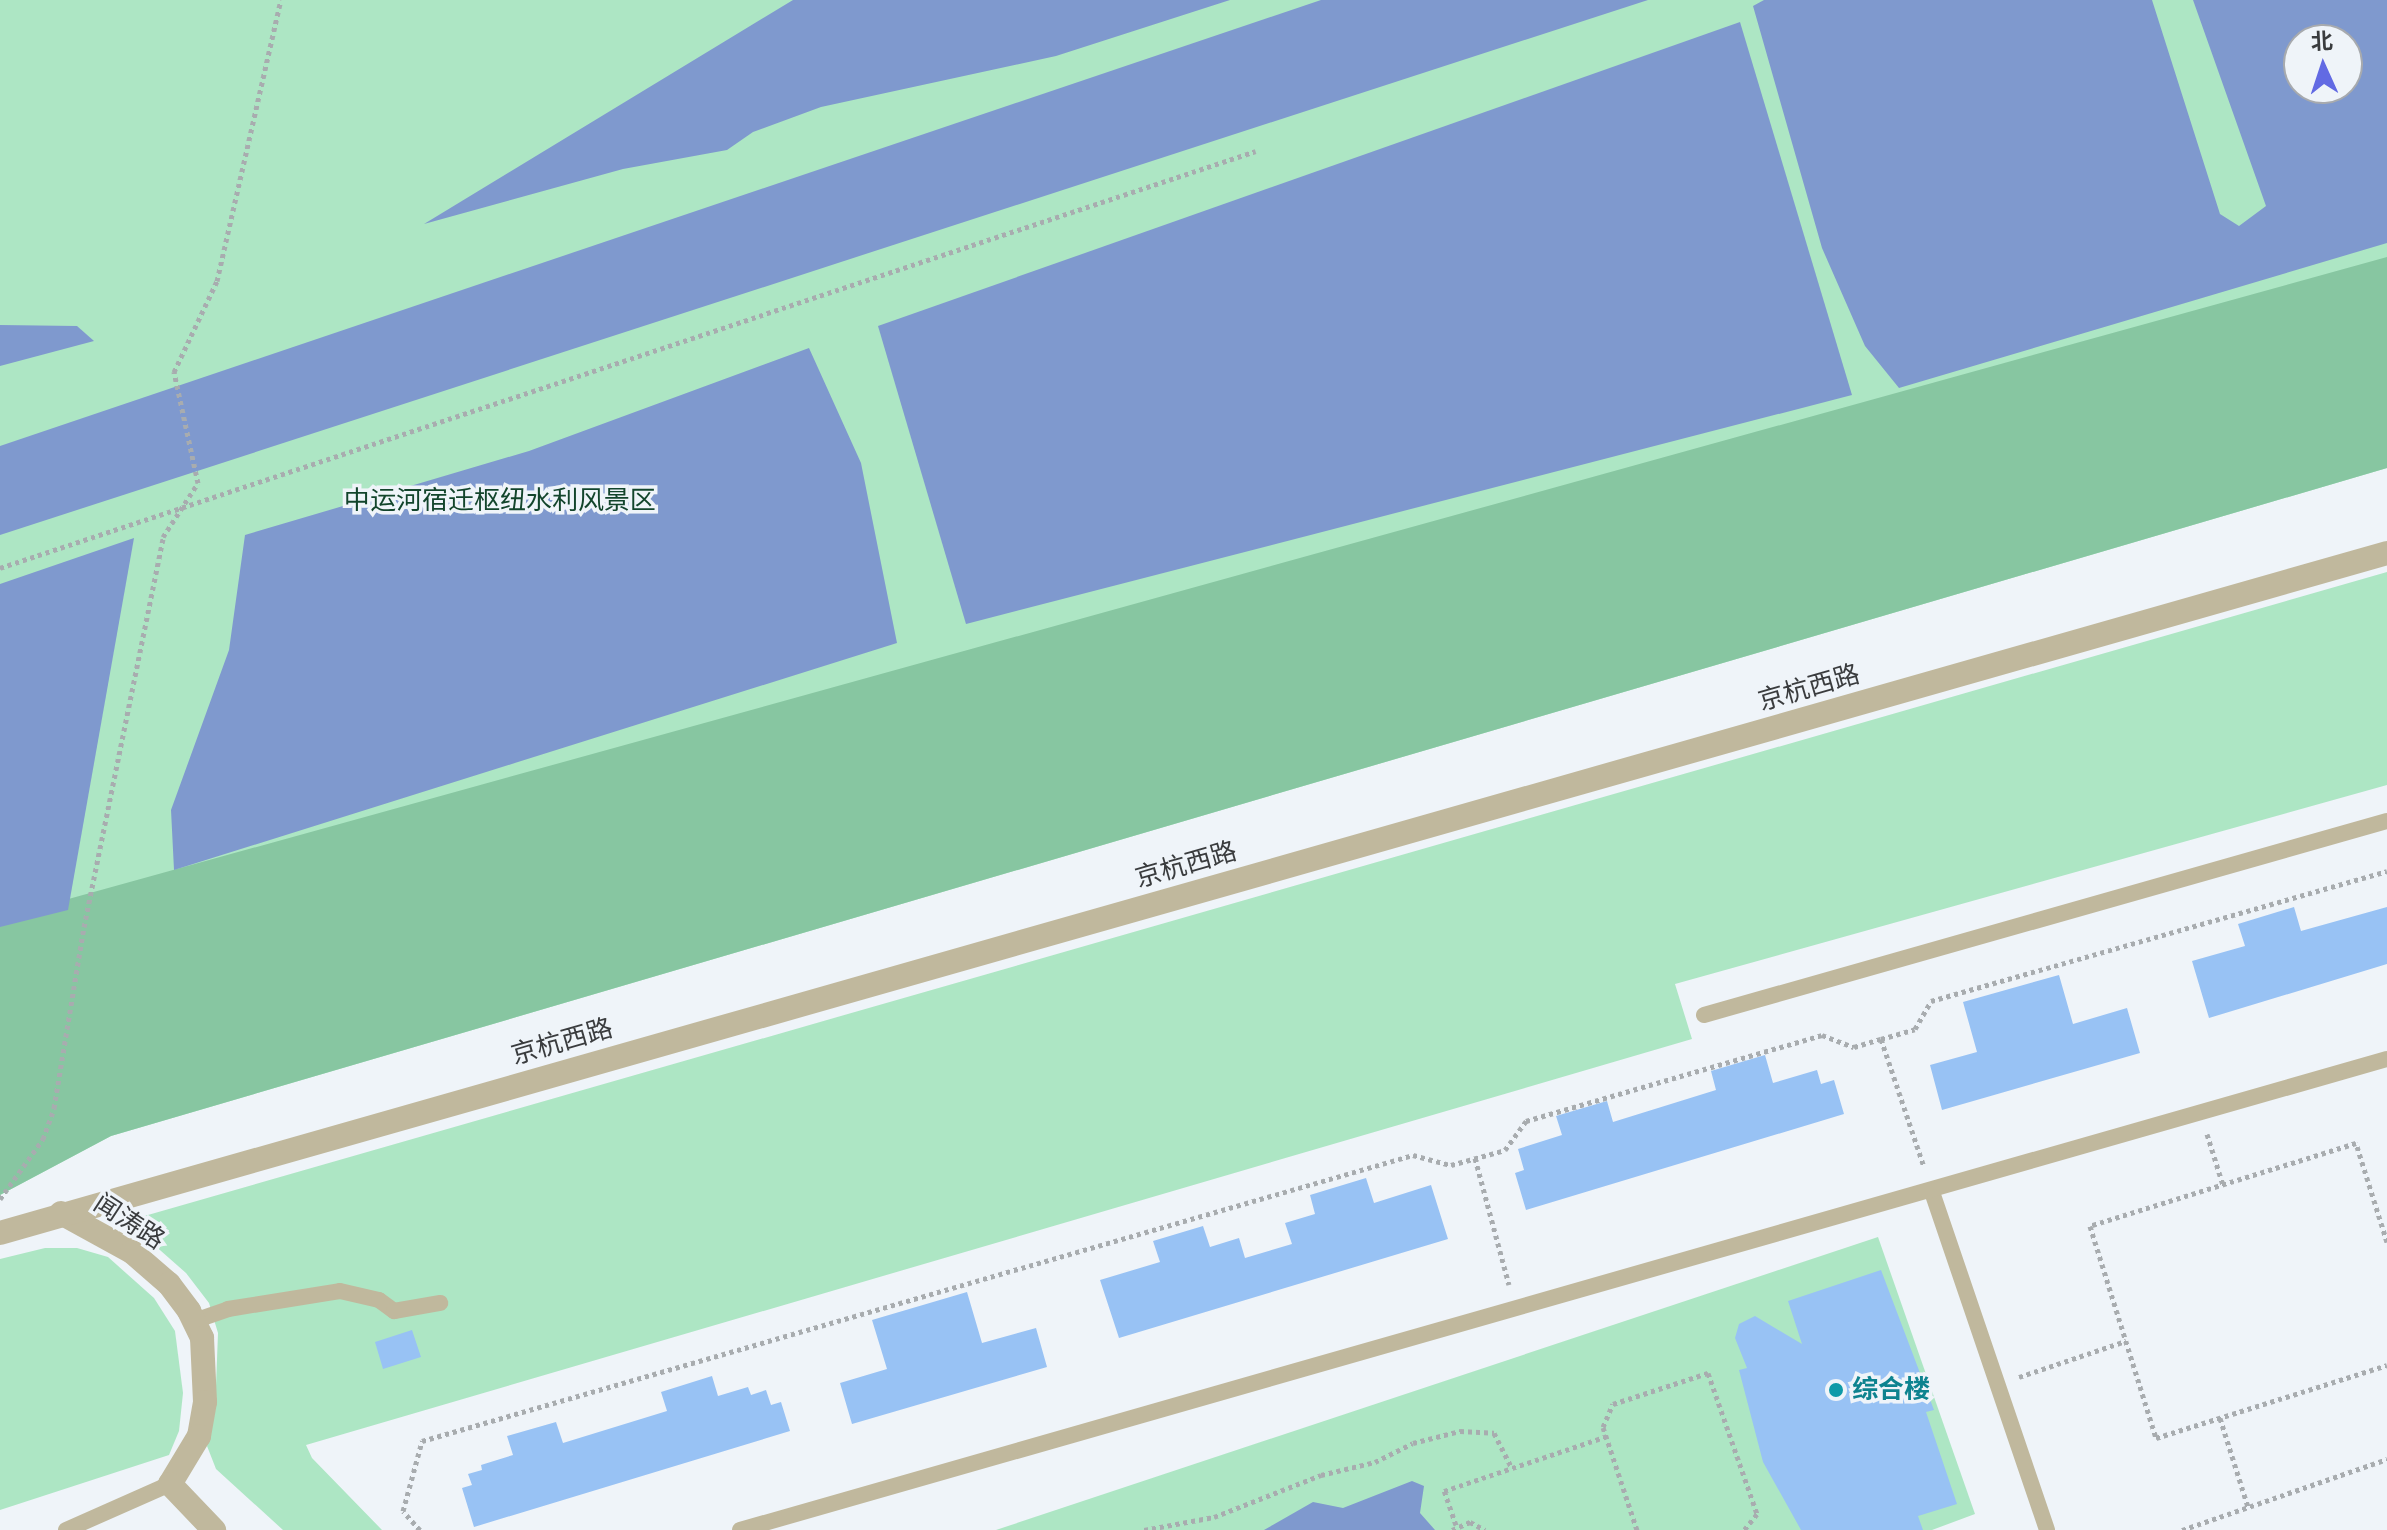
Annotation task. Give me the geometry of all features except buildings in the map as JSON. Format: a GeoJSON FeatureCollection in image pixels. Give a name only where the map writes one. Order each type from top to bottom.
{"type":"FeatureCollection","features":[{"type":"Feature","properties":{"kind":"street","name":"京杭西路"},"geometry":{"type":"LineString","coordinates":[[0,1233],[61,1213],[2387,553]]}},
{"type":"Feature","properties":{"kind":"street","name":"闻涛路"},"geometry":{"type":"LineString","coordinates":[[61,1213],[132,1252],[169,1284],[202,1338],[205,1402],[199,1436],[170,1484]]}},
{"type":"Feature","properties":{"kind":"street"},"geometry":{"type":"LineString","coordinates":[[170,1484],[214,1530]]}},
{"type":"Feature","properties":{"kind":"lane"},"geometry":{"type":"LineString","coordinates":[[1704,1015],[2387,821]]}},
{"type":"Feature","properties":{"kind":"lane"},"geometry":{"type":"LineString","coordinates":[[740,1530],[771,1526],[2387,1059]]}},
{"type":"Feature","properties":{"kind":"lane"},"geometry":{"type":"LineString","coordinates":[[1932,1192],[2047,1530]]}},
{"type":"Feature","properties":{"kind":"lane"},"geometry":{"type":"LineString","coordinates":[[194,1321],[228,1309],[340,1291],[379,1300],[394,1311],[440,1303]]}},
{"type":"Feature","properties":{"kind":"lane"},"geometry":{"type":"LineString","coordinates":[[66,1530],[97,1526],[170,1484]]}},
{"type":"Feature","properties":{"kind":"path"},"geometry":{"type":"LineString","coordinates":[[0,1199],[43,1139],[54,1108],[84,927],[163,537],[198,483],[174,372],[217,281],[281,0]]}},
{"type":"Feature","properties":{"kind":"path"},"geometry":{"type":"LineString","coordinates":[[0,568],[183,504],[1256,151]]}},
{"type":"Feature","properties":{"kind":"path"},"geometry":{"type":"LineString","coordinates":[[420,1530],[403,1511],[422,1441],[1413,1155],[1451,1165],[1505,1150],[1526,1121],[1822,1035],[1854,1047],[1915,1029],[1931,1001],[2387,871]]}},
{"type":"Feature","properties":{"kind":"path"},"geometry":{"type":"LineString","coordinates":[[1881,1039],[1932,1192]]}},
{"type":"Feature","properties":{"kind":"path"},"geometry":{"type":"LineString","coordinates":[[2200,1114],[2223,1185]]}},
{"type":"Feature","properties":{"kind":"path"},"geometry":{"type":"LineString","coordinates":[[2387,1242],[2356,1143],[2090,1226],[2156,1438],[2387,1365]]}},
{"type":"Feature","properties":{"kind":"path"},"geometry":{"type":"LineString","coordinates":[[1475,1158],[1516,1310]]}},
{"type":"Feature","properties":{"kind":"path"},"geometry":{"type":"LineString","coordinates":[[1999,1384],[2126,1341]]}},
{"type":"Feature","properties":{"kind":"path"},"geometry":{"type":"LineString","coordinates":[[1637,1530],[1603,1427],[1613,1404],[1708,1373],[1757,1514],[1744,1530]]}},
{"type":"Feature","properties":{"kind":"path"},"geometry":{"type":"LineString","coordinates":[[2220,1418],[2248,1507]]}},
{"type":"Feature","properties":{"kind":"path"},"geometry":{"type":"LineString","coordinates":[[1144,1530],[1214,1517],[1321,1475],[1375,1462],[1413,1443],[1460,1431],[1494,1433],[1512,1468]]}},
{"type":"Feature","properties":{"kind":"path"},"geometry":{"type":"LineString","coordinates":[[1485,1530],[1470,1522],[1454,1528],[1444,1491],[1607,1436]]}},
{"type":"Feature","properties":{"kind":"path"},"geometry":{"type":"LineString","coordinates":[[2182,1530],[2387,1459]]}},
{"type":"Feature","properties":{"kind":"green space","name":"中运河宿迁枢纽水利风景区"},"geometry":{"type":"Polygon","coordinates":[[[0,0],[2387,0],[2387,468],[111,1136],[0,1195],[0,0]]]}},
{"type":"Feature","properties":{"kind":"green space"},"geometry":{"type":"Polygon","coordinates":[[[2387,257],[2387,468],[111,1136],[0,1195],[0,918],[2387,257]]]}},
{"type":"Feature","properties":{"kind":"green space"},"geometry":{"type":"Polygon","coordinates":[[[2387,572],[2387,785],[1675,984],[1692,1039],[306,1445],[312,1458],[382,1530],[283,1530],[216,1469],[207,1446],[215,1412],[218,1333],[209,1303],[186,1273],[127,1221],[2387,572]]]}},
{"type":"Feature","properties":{"kind":"green space"},"geometry":{"type":"Polygon","coordinates":[[[1878,1237],[1975,1514],[1932,1530],[996,1530],[1878,1237]]]}},
{"type":"Feature","properties":{"kind":"green space"},"geometry":{"type":"Polygon","coordinates":[[[45,1248],[77,1248],[108,1257],[154,1298],[175,1331],[183,1393],[179,1431],[169,1455],[0,1510],[0,1259],[45,1248]]]}},
{"type":"Feature","properties":{"kind":"water"},"geometry":{"type":"Polygon","coordinates":[[[793,0],[1230,0],[1056,56],[821,107],[753,132],[727,150],[623,169],[424,224],[793,0]]]}},
{"type":"Feature","properties":{"kind":"water"},"geometry":{"type":"Polygon","coordinates":[[[1321,0],[1648,0],[0,535],[0,446],[1321,0]]]}},
{"type":"Feature","properties":{"kind":"water"},"geometry":{"type":"Polygon","coordinates":[[[1764,0],[2152,0],[2220,214],[2239,226],[2266,206],[2193,0],[2387,0],[2387,243],[1899,388],[1865,346],[1822,248],[1753,6],[1764,0]]]}},
{"type":"Feature","properties":{"kind":"water"},"geometry":{"type":"Polygon","coordinates":[[[1740,22],[1852,395],[966,624],[878,326],[1740,22]]]}},
{"type":"Feature","properties":{"kind":"water"},"geometry":{"type":"Polygon","coordinates":[[[0,325],[77,326],[94,341],[0,366],[0,325]]]}},
{"type":"Feature","properties":{"kind":"water"},"geometry":{"type":"Polygon","coordinates":[[[809,348],[861,463],[897,643],[174,870],[171,810],[229,650],[245,535],[529,451],[809,348]]]}},
{"type":"Feature","properties":{"kind":"water"},"geometry":{"type":"Polygon","coordinates":[[[134,538],[68,910],[0,927],[0,584],[134,538]]]}},
{"type":"Feature","properties":{"kind":"water"},"geometry":{"type":"Polygon","coordinates":[[[1412,1481],[1424,1486],[1420,1513],[1435,1530],[1264,1530],[1313,1502],[1343,1508],[1412,1481]]]}},
{"type":"Feature","properties":{"kind":"place","name":"综合楼"},"geometry":{"type":"Point","coordinates":[1836,1390]}}]}
